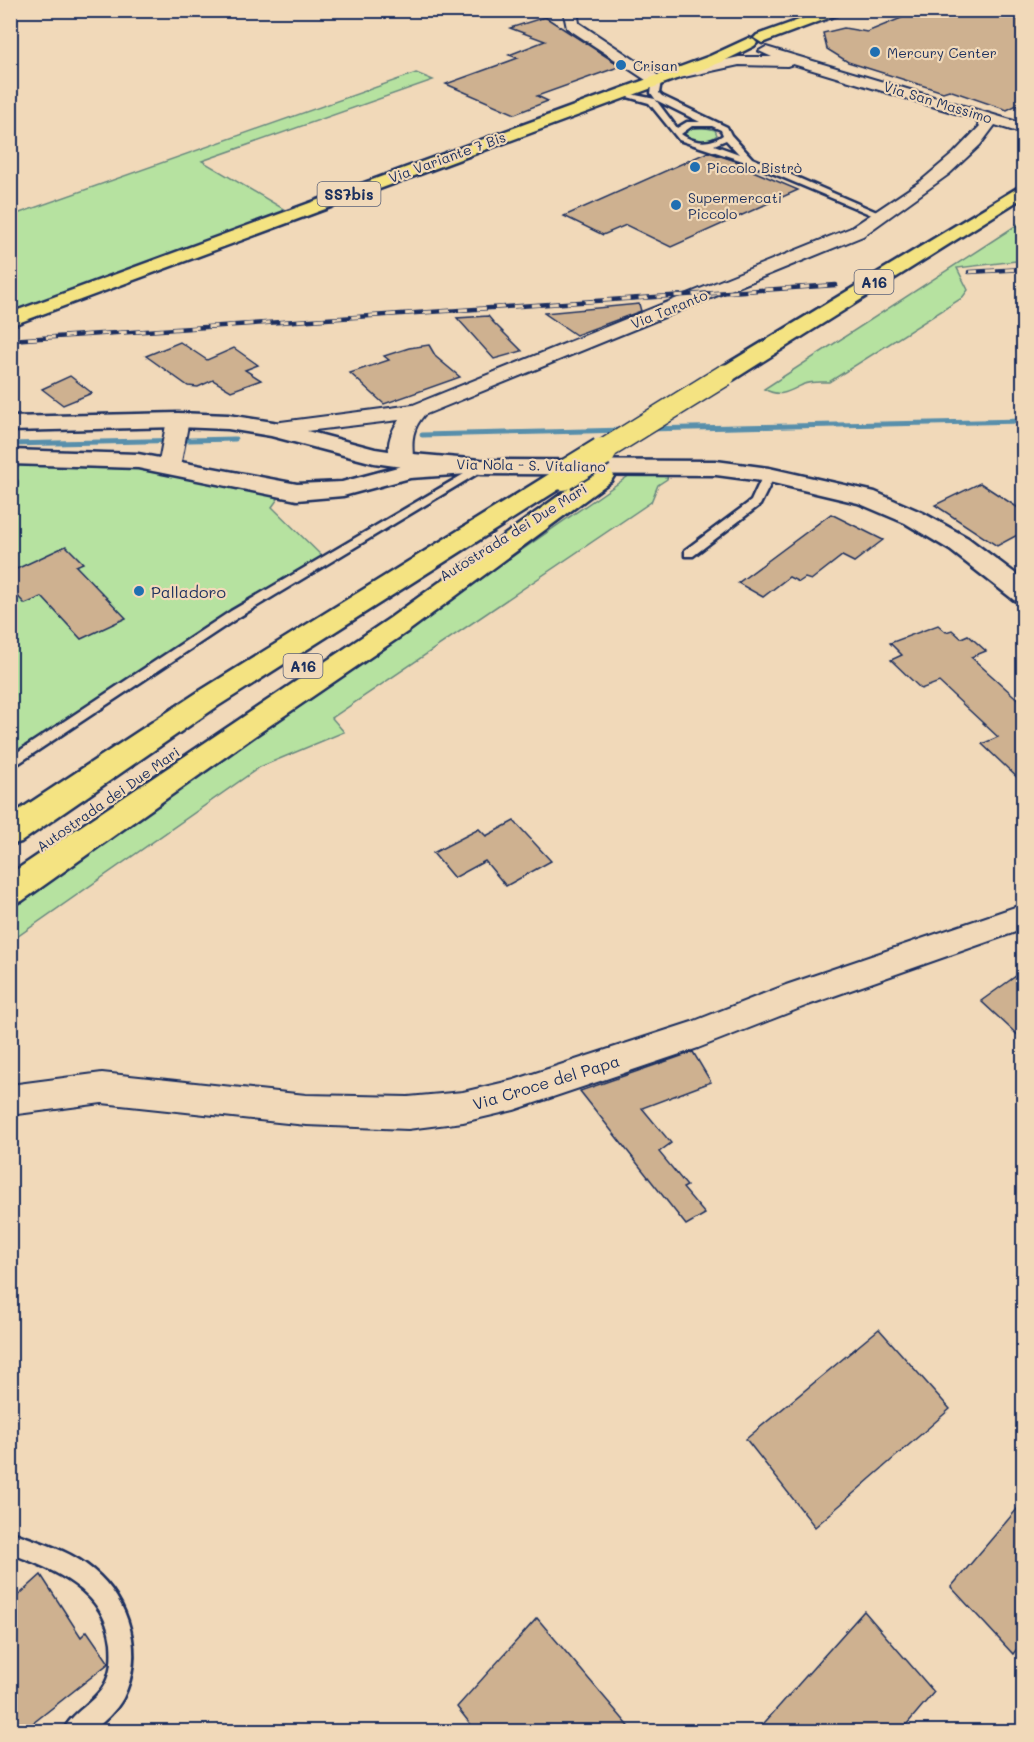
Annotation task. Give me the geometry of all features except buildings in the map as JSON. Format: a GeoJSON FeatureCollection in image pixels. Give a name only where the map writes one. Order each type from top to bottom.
{"type":"FeatureCollection","features":[{"type":"Feature","properties":{"kind":"main road","name":"Via Variante 7 Bis"},"geometry":{"type":"LineString","coordinates":[[10,320],[716,59],[760,46],[843,10]]}},
{"type":"Feature","properties":{"kind":"main road","name":"Via Variante 7 Bis"},"geometry":{"type":"LineString","coordinates":[[783,45],[811,23]]}},
{"type":"Feature","properties":{"kind":"main road","name":"SS7bis"},"geometry":{"type":"LineString","coordinates":[[760,46],[776,50],[783,45]]}},
{"type":"Feature","properties":{"kind":"main road","name":"Autostrada dei Due Mari"},"geometry":{"type":"LineString","coordinates":[[10,833],[208,699],[1023,189]]}},
{"type":"Feature","properties":{"kind":"main road","name":"Autostrada dei Due Mari"},"geometry":{"type":"LineString","coordinates":[[10,867],[228,716],[1023,207]]}},
{"type":"Feature","properties":{"kind":"main road","name":"Via Nola - S. Vitaliano"},"geometry":{"type":"LineString","coordinates":[[10,424],[174,442],[228,422],[273,429],[374,456],[402,460],[481,466],[671,466],[716,468],[769,475],[866,497],[914,518],[959,544],[1023,594]]}},
{"type":"Feature","properties":{"kind":"main road"},"geometry":{"type":"LineString","coordinates":[[10,457],[72,457],[138,461],[174,442],[297,492],[343,489],[379,477],[432,468],[481,466]]}},
{"type":"Feature","properties":{"kind":"main road"},"geometry":{"type":"LineString","coordinates":[[379,477],[402,460]]}},
{"type":"Feature","properties":{"kind":"main road"},"geometry":{"type":"LineString","coordinates":[[10,892],[244,728],[400,624],[602,476]]}},
{"type":"Feature","properties":{"kind":"street"},"geometry":{"type":"LineString","coordinates":[[567,10],[572,12],[572,25],[657,81]]}},
{"type":"Feature","properties":{"kind":"street","name":"Via San Massimo"},"geometry":{"type":"LineString","coordinates":[[783,45],[853,76]]}},
{"type":"Feature","properties":{"kind":"street","name":"Via San Massimo"},"geometry":{"type":"LineString","coordinates":[[760,46],[1023,129]]}},
{"type":"Feature","properties":{"kind":"street","name":"Via San Massimo"},"geometry":{"type":"LineString","coordinates":[[675,75],[739,61],[768,60],[853,76]]}},
{"type":"Feature","properties":{"kind":"street"},"geometry":{"type":"LineString","coordinates":[[917,95],[955,128],[958,158]]}},
{"type":"Feature","properties":{"kind":"street"},"geometry":{"type":"LineString","coordinates":[[955,128],[980,115],[988,126],[980,136]]}},
{"type":"Feature","properties":{"kind":"street"},"geometry":{"type":"LineString","coordinates":[[980,136],[1023,135]]}},
{"type":"Feature","properties":{"kind":"street","name":"Via Taranto"},"geometry":{"type":"LineString","coordinates":[[273,429],[417,411],[732,284],[856,231],[882,216],[903,203],[958,158],[980,136]]}},
{"type":"Feature","properties":{"kind":"street"},"geometry":{"type":"LineString","coordinates":[[402,460],[399,436],[406,423],[417,411]]}},
{"type":"Feature","properties":{"kind":"street","name":"Via Croce del Papa"},"geometry":{"type":"LineString","coordinates":[[10,1100],[102,1088],[232,1100],[306,1110],[408,1113],[464,1107],[514,1095],[698,1034],[797,995],[1023,916]]}},
{"type":"Feature","properties":{"kind":"lane"},"geometry":{"type":"LineString","coordinates":[[657,81],[655,93],[659,98],[724,129],[727,136],[749,160]]}},
{"type":"Feature","properties":{"kind":"lane"},"geometry":{"type":"LineString","coordinates":[[621,94],[652,101],[676,135],[687,141],[704,144],[749,160],[882,216]]}},
{"type":"Feature","properties":{"kind":"lane"},"geometry":{"type":"LineString","coordinates":[[676,132],[690,124],[712,124]]}},
{"type":"Feature","properties":{"kind":"lane"},"geometry":{"type":"LineString","coordinates":[[704,144],[720,141],[727,136]]}},
{"type":"Feature","properties":{"kind":"lane"},"geometry":{"type":"LineString","coordinates":[[10,764],[235,614],[481,466]]}},
{"type":"Feature","properties":{"kind":"lane"},"geometry":{"type":"LineString","coordinates":[[689,553],[756,503],[769,475]]}},
{"type":"Feature","properties":{"kind":"lane"},"geometry":{"type":"LineString","coordinates":[[10,1542],[70,1567],[102,1591],[118,1623],[123,1662],[115,1689],[99,1709],[74,1731]]}},
{"type":"Feature","properties":{"kind":"green space"},"geometry":{"type":"Polygon","coordinates":[[[416,73],[433,80],[202,161],[287,211],[11,313],[11,216],[416,73]]]}},
{"type":"Feature","properties":{"kind":"green space"},"geometry":{"type":"Polygon","coordinates":[[[702,127],[715,130],[717,135],[700,140],[684,133],[687,129],[702,127]]]}},
{"type":"Feature","properties":{"kind":"green space"},"geometry":{"type":"Polygon","coordinates":[[[1023,221],[1023,257],[1016,261],[957,268],[968,290],[962,298],[829,382],[807,383],[780,393],[764,389],[1023,221]]]}},
{"type":"Feature","properties":{"kind":"green space","name":"Palladoro"},"geometry":{"type":"Polygon","coordinates":[[[11,462],[95,462],[151,470],[280,496],[272,507],[324,558],[209,624],[126,684],[11,760],[11,462]]]}},
{"type":"Feature","properties":{"kind":"green space"},"geometry":{"type":"Polygon","coordinates":[[[633,473],[668,475],[667,479],[658,485],[651,502],[332,718],[344,732],[260,767],[11,941],[11,906],[82,854],[633,473]]]}},
{"type":"Feature","properties":{"kind":"waterway"},"geometry":{"type":"LineString","coordinates":[[646,429],[1024,421]]}},
{"type":"Feature","properties":{"kind":"waterway"},"geometry":{"type":"LineString","coordinates":[[422,435],[627,430]]}},
{"type":"Feature","properties":{"kind":"waterway"},"geometry":{"type":"LineString","coordinates":[[10,444],[235,439]]}},
{"type":"Feature","properties":{"kind":"railway"},"geometry":{"type":"LineString","coordinates":[[969,272],[1024,269]]}},
{"type":"Feature","properties":{"kind":"railway"},"geometry":{"type":"LineString","coordinates":[[10,340],[836,285]]}},
{"type":"Feature","properties":{"kind":"place","name":"Mercury Center"},"geometry":{"type":"Point","coordinates":[875,52]}},
{"type":"Feature","properties":{"kind":"place","name":"Crisan"},"geometry":{"type":"Point","coordinates":[621,65]}},
{"type":"Feature","properties":{"kind":"place","name":"Piccolo Bistrò"},"geometry":{"type":"Point","coordinates":[695,167]}},
{"type":"Feature","properties":{"kind":"place","name":"Supermercati Piccolo"},"geometry":{"type":"Point","coordinates":[676,205]}},
{"type":"Feature","properties":{"kind":"place","name":"Palladoro"},"geometry":{"type":"Point","coordinates":[139,591]}}]}
